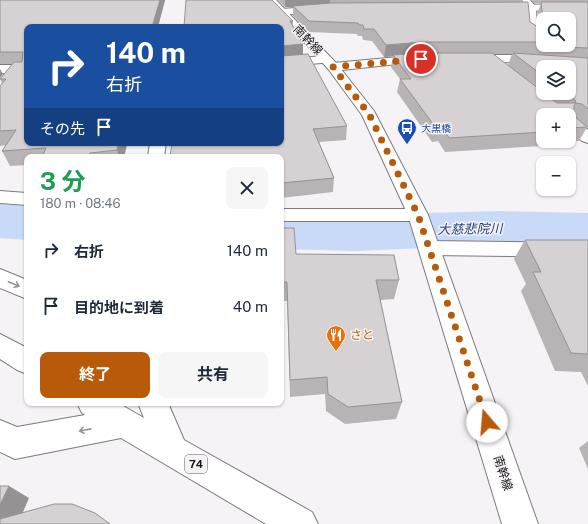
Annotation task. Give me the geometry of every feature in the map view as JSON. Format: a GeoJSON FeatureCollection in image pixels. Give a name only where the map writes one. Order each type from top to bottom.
{"type":"FeatureCollection","features":[{"type":"Feature","properties":{"kind":"street"},"geometry":{"type":"LineString","coordinates":[[492,8],[528,4],[588,7]]}},
{"type":"Feature","properties":{"kind":"street"},"geometry":{"type":"LineString","coordinates":[[528,4],[532,32],[536,35]]}},
{"type":"Feature","properties":{"kind":"street"},"geometry":{"type":"LineString","coordinates":[[276,6],[330,9]]}},
{"type":"Feature","properties":{"kind":"street","name":"南幹線"},"geometry":{"type":"LineString","coordinates":[[276,6],[330,63],[369,114],[418,215],[520,524]]}},
{"type":"Feature","properties":{"kind":"street"},"geometry":{"type":"LineString","coordinates":[[564,53],[586,65]]}},
{"type":"Feature","properties":{"kind":"street"},"geometry":{"type":"LineString","coordinates":[[284,63],[330,63],[437,59]]}},
{"type":"Feature","properties":{"kind":"street"},"geometry":{"type":"LineString","coordinates":[[461,59],[534,59],[560,64],[586,65]]}},
{"type":"Feature","properties":{"kind":"street"},"geometry":{"type":"LineString","coordinates":[[492,59],[509,73]]}},
{"type":"Feature","properties":{"kind":"street"},"geometry":{"type":"LineString","coordinates":[[0,69],[21,69]]}},
{"type":"Feature","properties":{"kind":"street"},"geometry":{"type":"LineString","coordinates":[[4,84],[21,69]]}},
{"type":"Feature","properties":{"kind":"street"},"geometry":{"type":"LineString","coordinates":[[576,128],[588,138]]}},
{"type":"Feature","properties":{"kind":"street"},"geometry":{"type":"LineString","coordinates":[[0,197],[24,199]]}},
{"type":"Feature","properties":{"kind":"street"},"geometry":{"type":"LineString","coordinates":[[284,215],[418,215]]}},
{"type":"Feature","properties":{"kind":"street"},"geometry":{"type":"LineString","coordinates":[[429,248],[588,250]]}},
{"type":"Feature","properties":{"kind":"street"},"geometry":{"type":"LineString","coordinates":[[0,278],[24,289]]}},
{"type":"Feature","properties":{"kind":"street"},"geometry":{"type":"LineString","coordinates":[[0,345],[24,360]]}},
{"type":"Feature","properties":{"kind":"street","name":"74"},"geometry":{"type":"LineString","coordinates":[[97,406],[123,423],[300,524]]}},
{"type":"Feature","properties":{"kind":"street"},"geometry":{"type":"LineString","coordinates":[[155,406],[172,450]]}},
{"type":"Feature","properties":{"kind":"street"},"geometry":{"type":"LineString","coordinates":[[0,435],[15,443],[123,423]]}},
{"type":"Feature","properties":{"kind":"building"},"geometry":{"type":"Polygon","coordinates":[[[0,0],[160,0],[153,24],[24,24],[24,146],[118,146],[117,150],[90,154],[43,154],[46,148],[2,151],[16,130],[0,131],[0,86],[6,79],[0,79],[14,62],[22,62],[23,52],[0,52],[0,0]]]}},
{"type":"Feature","properties":{"kind":"building"},"geometry":{"type":"Polygon","coordinates":[[[186,0],[272,0],[293,21],[290,21],[303,44],[284,46],[284,24],[184,24],[186,0]]]}},
{"type":"Feature","properties":{"kind":"building"},"geometry":{"type":"Polygon","coordinates":[[[528,2],[530,22],[536,26],[536,42],[423,42],[386,45],[374,29],[364,29],[363,25],[359,25],[358,23],[309,21],[293,6],[331,3],[528,2]]]}},
{"type":"Feature","properties":{"kind":"building"},"geometry":{"type":"Polygon","coordinates":[[[541,2],[588,2],[588,48],[576,47],[576,12],[542,12],[541,2]]]}},
{"type":"Feature","properties":{"kind":"building"},"geometry":{"type":"Polygon","coordinates":[[[424,53],[492,53],[536,87],[536,100],[553,100],[557,103],[575,103],[576,101],[575,100],[576,100],[576,60],[536,60],[536,71],[513,53],[588,58],[588,109],[582,104],[576,103],[574,108],[536,108],[536,132],[449,138],[442,127],[436,128],[400,79],[411,79],[393,55],[424,53]]]}},
{"type":"Feature","properties":{"kind":"building"},"geometry":{"type":"Polygon","coordinates":[[[308,54],[347,126],[313,129],[334,178],[284,183],[284,154],[170,154],[172,146],[284,146],[284,56],[308,54]]]}},
{"type":"Feature","properties":{"kind":"building"},"geometry":{"type":"Polygon","coordinates":[[[576,118],[587,127],[576,128],[576,118]]]}},
{"type":"Feature","properties":{"kind":"building"},"geometry":{"type":"Polygon","coordinates":[[[284,228],[294,228],[296,254],[394,255],[399,280],[376,280],[402,402],[348,407],[328,394],[327,377],[290,380],[287,282],[284,282],[284,228]]]}},
{"type":"Feature","properties":{"kind":"building"},"geometry":{"type":"Polygon","coordinates":[[[525,240],[588,240],[588,354],[571,353],[533,272],[541,272],[525,240]]]}},
{"type":"Feature","properties":{"kind":"building"},"geometry":{"type":"Polygon","coordinates":[[[0,486],[9,486],[0,505],[0,486]]]}},
{"type":"Feature","properties":{"kind":"building"},"geometry":{"type":"Polygon","coordinates":[[[54,504],[72,504],[95,513],[110,524],[0,524],[0,519],[54,504]]]}},
{"type":"Feature","properties":{"kind":"waterway","name":"大慈悲院川"},"geometry":{"type":"LineString","coordinates":[[0,221],[24,223]]}},
{"type":"Feature","properties":{"kind":"waterway","name":"大慈悲院川"},"geometry":{"type":"LineString","coordinates":[[284,232],[355,233],[500,228],[588,230]]}},
{"type":"Feature","properties":{"kind":"place","name":"大黒橋"},"geometry":{"type":"Point","coordinates":[407,145]}},
{"type":"Feature","properties":{"kind":"place","name":"さと"},"geometry":{"type":"Point","coordinates":[336,352]}},
{"type":"Feature","properties":{"kind":"route"},"geometry":{"type":"LineString","coordinates":[[421,59],[333,67],[369,114],[418,215],[487,422]]}}]}
